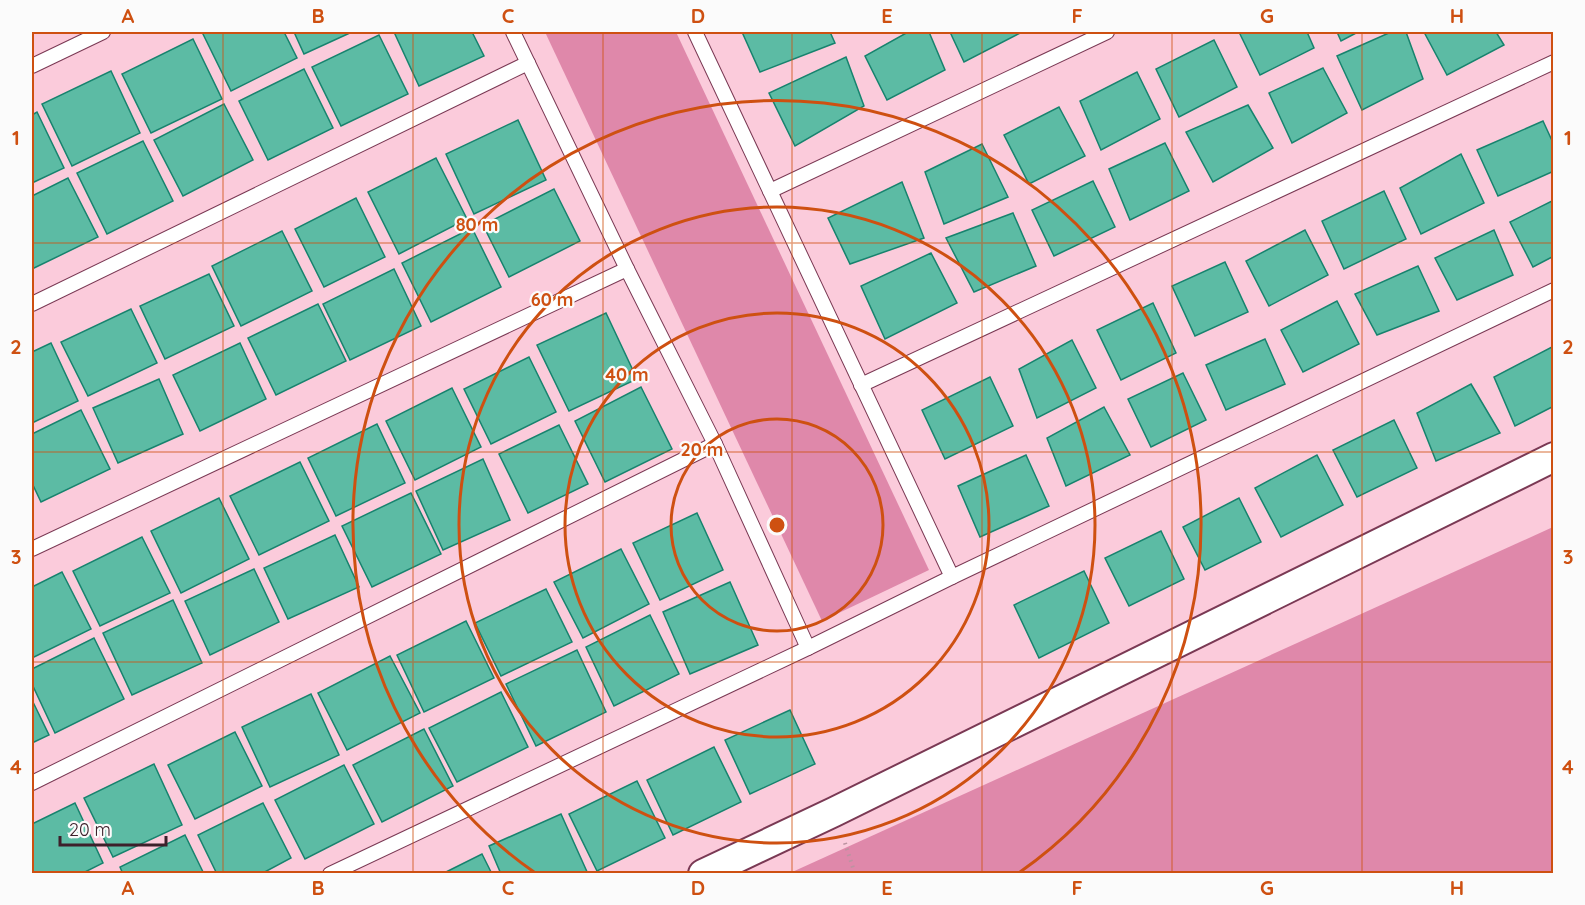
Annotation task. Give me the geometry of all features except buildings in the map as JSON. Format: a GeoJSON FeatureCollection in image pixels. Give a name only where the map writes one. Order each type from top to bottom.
{"type":"FeatureCollection","features":[{"type":"Feature","properties":{"kind":"street"},"geometry":{"type":"LineString","coordinates":[[703,873],[834,812],[1554,458]]}},
{"type":"Feature","properties":{"kind":"lane"},"geometry":{"type":"LineString","coordinates":[[32,66],[103,32]]}},
{"type":"Feature","properties":{"kind":"lane"},"geometry":{"type":"LineString","coordinates":[[513,32],[715,444],[807,648]]}},
{"type":"Feature","properties":{"kind":"lane"},"geometry":{"type":"LineString","coordinates":[[695,32],[952,577]]}},
{"type":"Feature","properties":{"kind":"lane"},"geometry":{"type":"LineString","coordinates":[[770,191],[1107,32]]}},
{"type":"Feature","properties":{"kind":"lane"},"geometry":{"type":"LineString","coordinates":[[861,385],[1554,62]]}},
{"type":"Feature","properties":{"kind":"lane"},"geometry":{"type":"LineString","coordinates":[[32,304],[528,63]]}},
{"type":"Feature","properties":{"kind":"lane"},"geometry":{"type":"LineString","coordinates":[[32,549],[627,268]]}},
{"type":"Feature","properties":{"kind":"lane"},"geometry":{"type":"LineString","coordinates":[[330,873],[807,648],[1554,290]]}},
{"type":"Feature","properties":{"kind":"lane"},"geometry":{"type":"LineString","coordinates":[[32,783],[715,444]]}},
{"type":"Feature","properties":{"kind":"shaded area"},"geometry":{"type":"Polygon","coordinates":[[[545,32],[676,32],[929,570],[822,621],[545,32]]]}},
{"type":"Feature","properties":{"kind":"shaded area"},"geometry":{"type":"Polygon","coordinates":[[[1553,527],[1553,873],[790,873],[1553,527]]]}}]}
